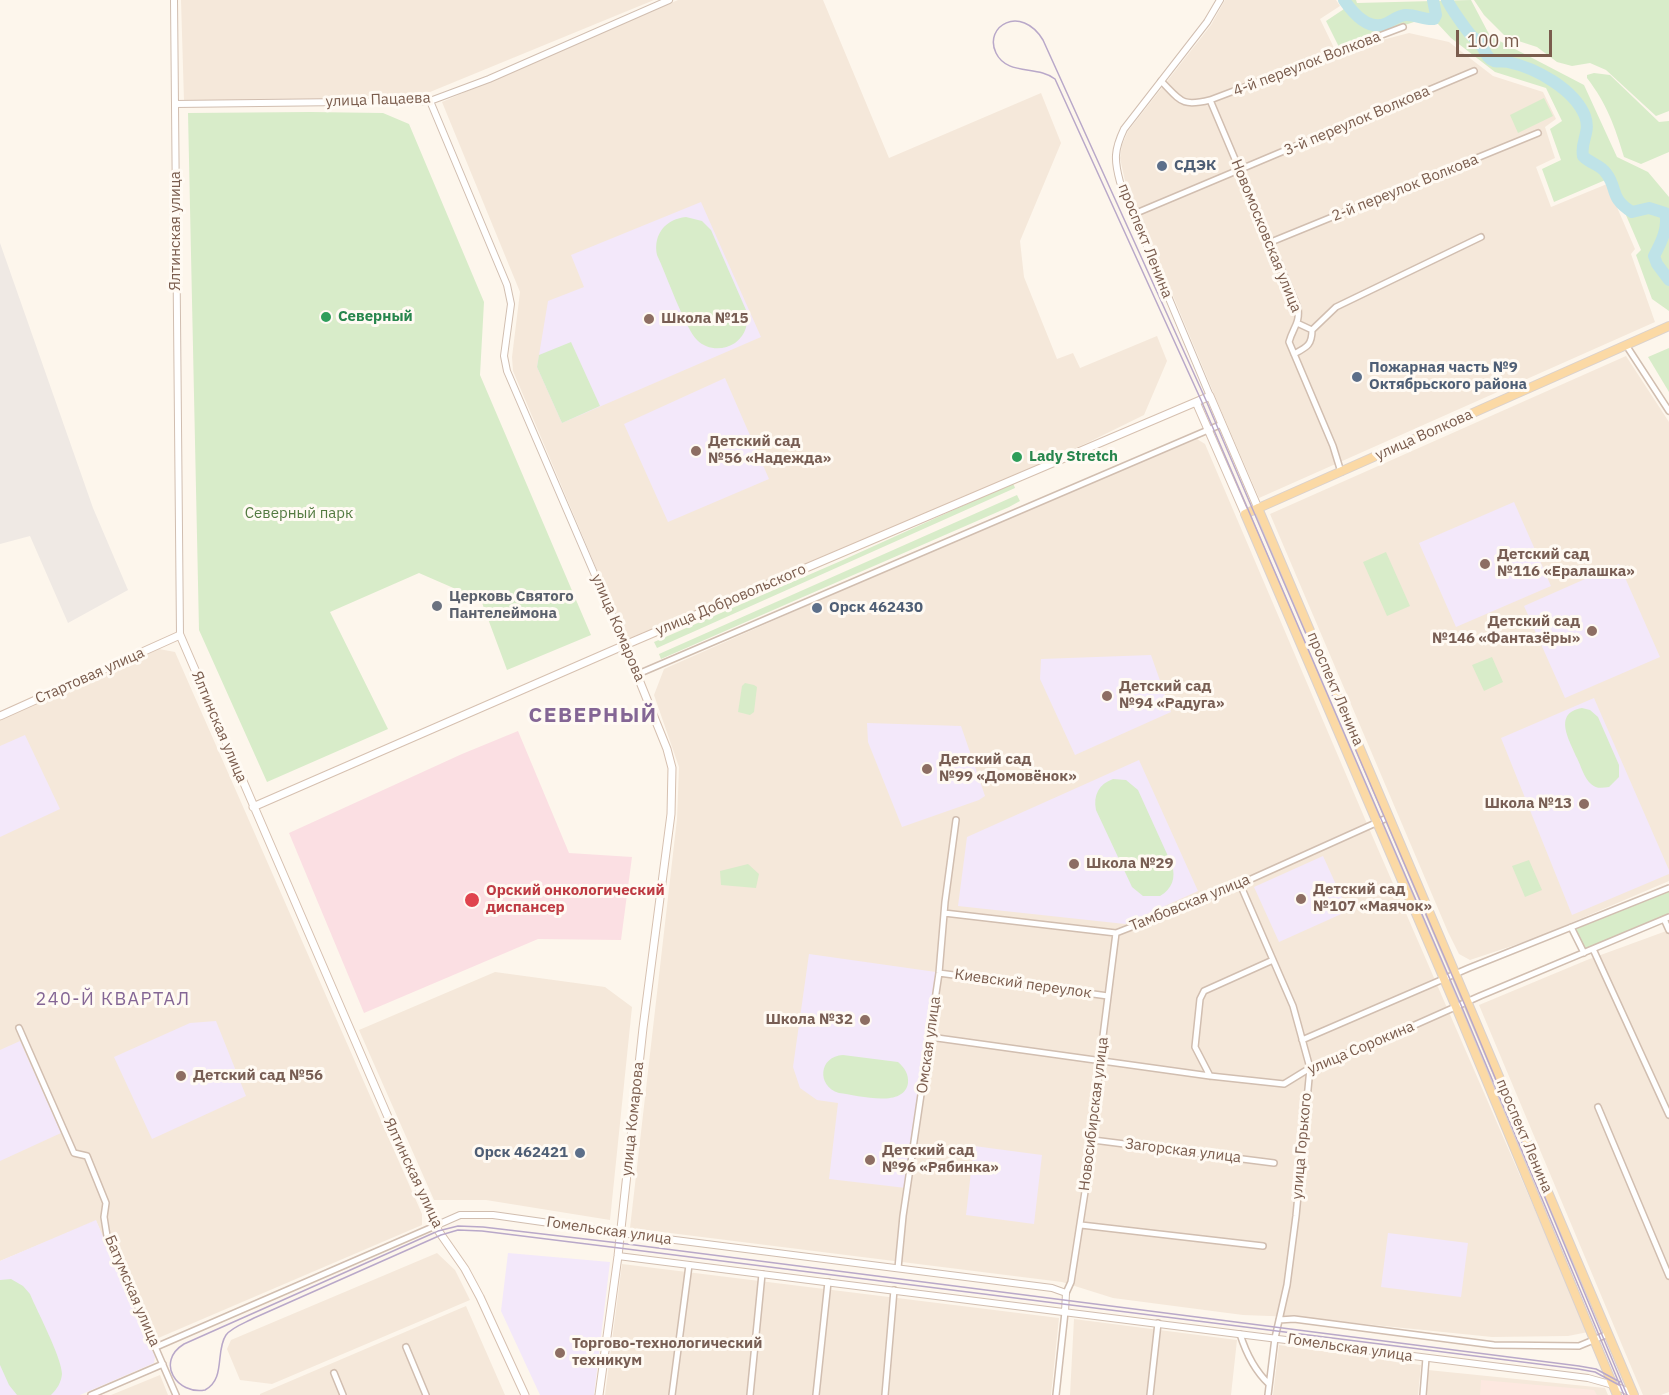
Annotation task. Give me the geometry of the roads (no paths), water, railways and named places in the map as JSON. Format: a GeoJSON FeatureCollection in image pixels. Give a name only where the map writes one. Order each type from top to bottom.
{"type":"FeatureCollection","features":[{"type":"Feature","properties":{"kind":"main road","name":"улица Волкова"},"geometry":{"type":"LineString","coordinates":[[1245,514],[1669,326]]}},
{"type":"Feature","properties":{"kind":"main road","name":"улица Добровольского"},"geometry":{"type":"LineString","coordinates":[[253,807],[625,645],[1210,396]]}},
{"type":"Feature","properties":{"kind":"main road","name":"проспект Ленина"},"geometry":{"type":"LineString","coordinates":[[1210,396],[1634,1394]]}},
{"type":"Feature","properties":{"kind":"main road","name":"проспект Ленина"},"geometry":{"type":"LineString","coordinates":[[1196,402],[1456,1007],[1617,1395]]}},
{"type":"Feature","properties":{"kind":"main road","name":"Стартовая улица"},"geometry":{"type":"LineString","coordinates":[[0,716],[180,634]]}},
{"type":"Feature","properties":{"kind":"main road","name":"Ялтинская улица"},"geometry":{"type":"LineString","coordinates":[[180,634],[435,1226],[465,1269],[480,1297],[525,1395]]}},
{"type":"Feature","properties":{"kind":"main road","name":"улица Комарова"},"geometry":{"type":"LineString","coordinates":[[599,1395],[671,814],[672,768],[667,749],[625,645]]}},
{"type":"Feature","properties":{"kind":"street","name":"Ялтинская улица"},"geometry":{"type":"LineString","coordinates":[[174,0],[180,634]]}},
{"type":"Feature","properties":{"kind":"street","name":"улица Пацаева"},"geometry":{"type":"LineString","coordinates":[[176,104],[430,101],[489,79],[669,0]]}},
{"type":"Feature","properties":{"kind":"street","name":"проспект Ленина"},"geometry":{"type":"LineString","coordinates":[[1210,396],[1134,214],[1116,167],[1115,158],[1117,143],[1124,129],[1208,22],[1220,0]]}},
{"type":"Feature","properties":{"kind":"street","name":"4-й переулок Волкова"},"geometry":{"type":"LineString","coordinates":[[1161,81],[1182,102],[1193,104],[1210,100],[1403,27]]}},
{"type":"Feature","properties":{"kind":"street","name":"3-й переулок Волкова"},"geometry":{"type":"LineString","coordinates":[[1134,214],[1474,71]]}},
{"type":"Feature","properties":{"kind":"street","name":"Новомосковская улица"},"geometry":{"type":"LineString","coordinates":[[1210,100],[1298,308],[1299,318],[1289,342],[1333,446],[1341,472]]}},
{"type":"Feature","properties":{"kind":"street","name":"улица Комарова"},"geometry":{"type":"LineString","coordinates":[[430,101],[507,285],[511,304],[504,356],[507,371],[625,645]]}},
{"type":"Feature","properties":{"kind":"street","name":"2-й переулок Волкова"},"geometry":{"type":"LineString","coordinates":[[1271,242],[1538,134]]}},
{"type":"Feature","properties":{"kind":"street"},"geometry":{"type":"LineString","coordinates":[[1294,354],[1308,347],[1312,342],[1312,330],[1336,307],[1481,237]]}},
{"type":"Feature","properties":{"kind":"street"},"geometry":{"type":"LineString","coordinates":[[1297,323],[1312,330]]}},
{"type":"Feature","properties":{"kind":"street"},"geometry":{"type":"LineString","coordinates":[[1626,345],[1669,411]]}},
{"type":"Feature","properties":{"kind":"street","name":"улица Добровольского"},"geometry":{"type":"LineString","coordinates":[[638,674],[1222,424]]}},
{"type":"Feature","properties":{"kind":"street"},"geometry":{"type":"LineString","coordinates":[[1276,587],[1289,582]]}},
{"type":"Feature","properties":{"kind":"street"},"geometry":{"type":"LineString","coordinates":[[1306,657],[1319,652]]}},
{"type":"Feature","properties":{"kind":"street"},"geometry":{"type":"LineString","coordinates":[[1357,779],[1371,774]]}},
{"type":"Feature","properties":{"kind":"street","name":"Тамбовская улица"},"geometry":{"type":"LineString","coordinates":[[944,913],[1116,933],[1240,884],[1389,817]]}},
{"type":"Feature","properties":{"kind":"street","name":"Омская улица"},"geometry":{"type":"LineString","coordinates":[[898,1268],[903,1216],[939,973],[956,820]]}},
{"type":"Feature","properties":{"kind":"street"},"geometry":{"type":"LineString","coordinates":[[1401,881],[1415,876]]}},
{"type":"Feature","properties":{"kind":"street","name":"улица Горького"},"geometry":{"type":"LineString","coordinates":[[1240,884],[1293,1006],[1310,1068],[1296,1216],[1287,1285],[1275,1338],[1268,1395]]}},
{"type":"Feature","properties":{"kind":"street","name":"улица Сорокина"},"geometry":{"type":"LineString","coordinates":[[1302,1040],[1669,888]]}},
{"type":"Feature","properties":{"kind":"street"},"geometry":{"type":"LineString","coordinates":[[1667,918],[1669,930]]}},
{"type":"Feature","properties":{"kind":"street","name":"улица Сорокина"},"geometry":{"type":"LineString","coordinates":[[930,1037],[1068,1058],[1100,1060],[1284,1084],[1310,1068],[1667,918]]}},
{"type":"Feature","properties":{"kind":"street"},"geometry":{"type":"LineString","coordinates":[[1571,927],[1584,953]]}},
{"type":"Feature","properties":{"kind":"street","name":"Новосибирская улица"},"geometry":{"type":"LineString","coordinates":[[1066,1293],[1071,1282],[1093,1140],[1100,1060],[1116,933]]}},
{"type":"Feature","properties":{"kind":"street"},"geometry":{"type":"LineString","coordinates":[[1593,949],[1669,1115]]}},
{"type":"Feature","properties":{"kind":"street"},"geometry":{"type":"LineString","coordinates":[[1210,1076],[1195,1047],[1200,999],[1204,991],[1273,960]]}},
{"type":"Feature","properties":{"kind":"street","name":"Киевский переулок"},"geometry":{"type":"LineString","coordinates":[[939,973],[1108,996]]}},
{"type":"Feature","properties":{"kind":"street","name":"Батумская улица"},"geometry":{"type":"LineString","coordinates":[[19,1028],[74,1153],[87,1156],[96,1176],[106,1203],[104,1217],[107,1236],[176,1395]]}},
{"type":"Feature","properties":{"kind":"street"},"geometry":{"type":"LineString","coordinates":[[1598,1107],[1669,1276]]}},
{"type":"Feature","properties":{"kind":"street"},"geometry":{"type":"LineString","coordinates":[[1512,1143],[1525,1138]]}},
{"type":"Feature","properties":{"kind":"street","name":"Загорская улица"},"geometry":{"type":"LineString","coordinates":[[1093,1140],[1274,1163]]}},
{"type":"Feature","properties":{"kind":"street","name":"Гомельская улица"},"geometry":{"type":"LineString","coordinates":[[156,1347],[460,1215],[493,1215],[1052,1288],[1066,1293]]}},
{"type":"Feature","properties":{"kind":"street"},"geometry":{"type":"LineString","coordinates":[[1081,1225],[1263,1246]]}},
{"type":"Feature","properties":{"kind":"street","name":"Гомельская улица"},"geometry":{"type":"LineString","coordinates":[[618,1256],[1588,1378],[1634,1394]]}},
{"type":"Feature","properties":{"kind":"street"},"geometry":{"type":"LineString","coordinates":[[672,1395],[689,1264]]}},
{"type":"Feature","properties":{"kind":"street"},"geometry":{"type":"LineString","coordinates":[[750,1395],[762,1274]]}},
{"type":"Feature","properties":{"kind":"street"},"geometry":{"type":"LineString","coordinates":[[816,1395],[828,1282]]}},
{"type":"Feature","properties":{"kind":"street"},"geometry":{"type":"LineString","coordinates":[[885,1395],[894,1290]]}},
{"type":"Feature","properties":{"kind":"street"},"geometry":{"type":"LineString","coordinates":[[1056,1395],[1066,1293]]}},
{"type":"Feature","properties":{"kind":"street","name":"Гомельская улица"},"geometry":{"type":"LineString","coordinates":[[1279,1320],[1294,1319],[1494,1345],[1580,1346],[1608,1334]]}},
{"type":"Feature","properties":{"kind":"street"},"geometry":{"type":"LineString","coordinates":[[1149,1395],[1158,1323]]}},
{"type":"Feature","properties":{"kind":"street"},"geometry":{"type":"LineString","coordinates":[[1240,1334],[1250,1360],[1269,1384]]}},
{"type":"Feature","properties":{"kind":"street"},"geometry":{"type":"LineString","coordinates":[[405,1347],[426,1395]]}},
{"type":"Feature","properties":{"kind":"street"},"geometry":{"type":"LineString","coordinates":[[1423,1395],[1426,1358]]}},
{"type":"Feature","properties":{"kind":"street"},"geometry":{"type":"LineString","coordinates":[[90,1395],[163,1364]]}},
{"type":"Feature","properties":{"kind":"street"},"geometry":{"type":"LineString","coordinates":[[334,1373],[343,1395]]}},
{"type":"Feature","properties":{"kind":"waterway"},"geometry":{"type":"LineString","coordinates":[[1344,0],[1362,20],[1374,25],[1387,23],[1405,15],[1434,19],[1436,15],[1433,0]]}},
{"type":"Feature","properties":{"kind":"waterway"},"geometry":{"type":"LineString","coordinates":[[1447,0],[1491,60],[1519,65],[1542,75],[1563,89],[1580,106],[1587,122],[1583,156],[1604,170],[1610,178],[1617,197],[1625,207],[1632,212],[1649,208],[1665,213],[1665,229],[1654,256],[1669,280]]}},
{"type":"Feature","properties":{"kind":"tram line"},"geometry":{"type":"LineString","coordinates":[[1624,1395],[1461,1005],[1201,400],[1055,79],[1040,72],[1007,65],[996,53],[993,43],[995,35],[1006,23],[1015,21],[1025,23],[1034,29],[1043,40],[1205,398],[1464,1003],[1627,1395]]}},
{"type":"Feature","properties":{"kind":"tram line"},"geometry":{"type":"LineString","coordinates":[[1619,1385],[1595,1372],[1578,1369],[619,1248],[458,1230],[441,1235],[235,1327],[226,1335],[223,1342],[216,1379],[205,1390],[195,1390],[178,1382],[173,1376],[171,1359],[175,1351],[184,1344],[438,1231],[458,1226],[619,1243],[1579,1366],[1596,1369],[1620,1382]]}},
{"type":"Feature","properties":{"kind":"place","name":"СДЭК"},"geometry":{"type":"Point","coordinates":[1162,166]}},
{"type":"Feature","properties":{"kind":"place","name":"Северный"},"geometry":{"type":"Point","coordinates":[326,317]}},
{"type":"Feature","properties":{"kind":"place","name":"Школа №15"},"geometry":{"type":"Point","coordinates":[649,319]}},
{"type":"Feature","properties":{"kind":"place","name":"Пожарная часть №9 Октябрьского района"},"geometry":{"type":"Point","coordinates":[1357,377]}},
{"type":"Feature","properties":{"kind":"place","name":"Детский сад №56 «Надежда»"},"geometry":{"type":"Point","coordinates":[696,451]}},
{"type":"Feature","properties":{"kind":"place","name":"Lady Stretch"},"geometry":{"type":"Point","coordinates":[1017,457]}},
{"type":"Feature","properties":{"kind":"place","name":"Детский сад №116 «Ералашка»"},"geometry":{"type":"Point","coordinates":[1485,564]}},
{"type":"Feature","properties":{"kind":"place","name":"Церковь Святого Пантелеймона"},"geometry":{"type":"Point","coordinates":[437,606]}},
{"type":"Feature","properties":{"kind":"place","name":"Орск 462430"},"geometry":{"type":"Point","coordinates":[817,608]}},
{"type":"Feature","properties":{"kind":"place","name":"Детский сад №146 «Фантазёры»"},"geometry":{"type":"Point","coordinates":[1592,631]}},
{"type":"Feature","properties":{"kind":"place","name":"Детский сад №94 «Радуга»"},"geometry":{"type":"Point","coordinates":[1107,696]}},
{"type":"Feature","properties":{"kind":"place","name":"Детский сад №99 «Домовёнок»"},"geometry":{"type":"Point","coordinates":[927,769]}},
{"type":"Feature","properties":{"kind":"place","name":"Школа №13"},"geometry":{"type":"Point","coordinates":[1584,804]}},
{"type":"Feature","properties":{"kind":"place","name":"Школа №29"},"geometry":{"type":"Point","coordinates":[1074,864]}},
{"type":"Feature","properties":{"kind":"place","name":"Детский сад №107 «Маячок»"},"geometry":{"type":"Point","coordinates":[1301,899]}},
{"type":"Feature","properties":{"kind":"place","name":"Орский онкологический диспансер"},"geometry":{"type":"Point","coordinates":[472,900]}},
{"type":"Feature","properties":{"kind":"place","name":"Школа №32"},"geometry":{"type":"Point","coordinates":[865,1020]}},
{"type":"Feature","properties":{"kind":"place","name":"Детский сад №56"},"geometry":{"type":"Point","coordinates":[181,1076]}},
{"type":"Feature","properties":{"kind":"place","name":"Орск 462421"},"geometry":{"type":"Point","coordinates":[580,1153]}},
{"type":"Feature","properties":{"kind":"place","name":"Детский сад №96 «Рябинка»"},"geometry":{"type":"Point","coordinates":[870,1160]}},
{"type":"Feature","properties":{"kind":"place","name":"Торгово-технологический техникум"},"geometry":{"type":"Point","coordinates":[560,1353]}},
{"type":"Feature","properties":{"kind":"district","name":"СЕВЕРНЫЙ"},"geometry":{"type":"Point","coordinates":[593,716]}},
{"type":"Feature","properties":{"kind":"district","name":"240-Й КВАРТАЛ"},"geometry":{"type":"Point","coordinates":[113,1000]}},
{"type":"Feature","properties":{"kind":"park label","name":"Северный парк"},"geometry":{"type":"Point","coordinates":[299,514]}}]}
